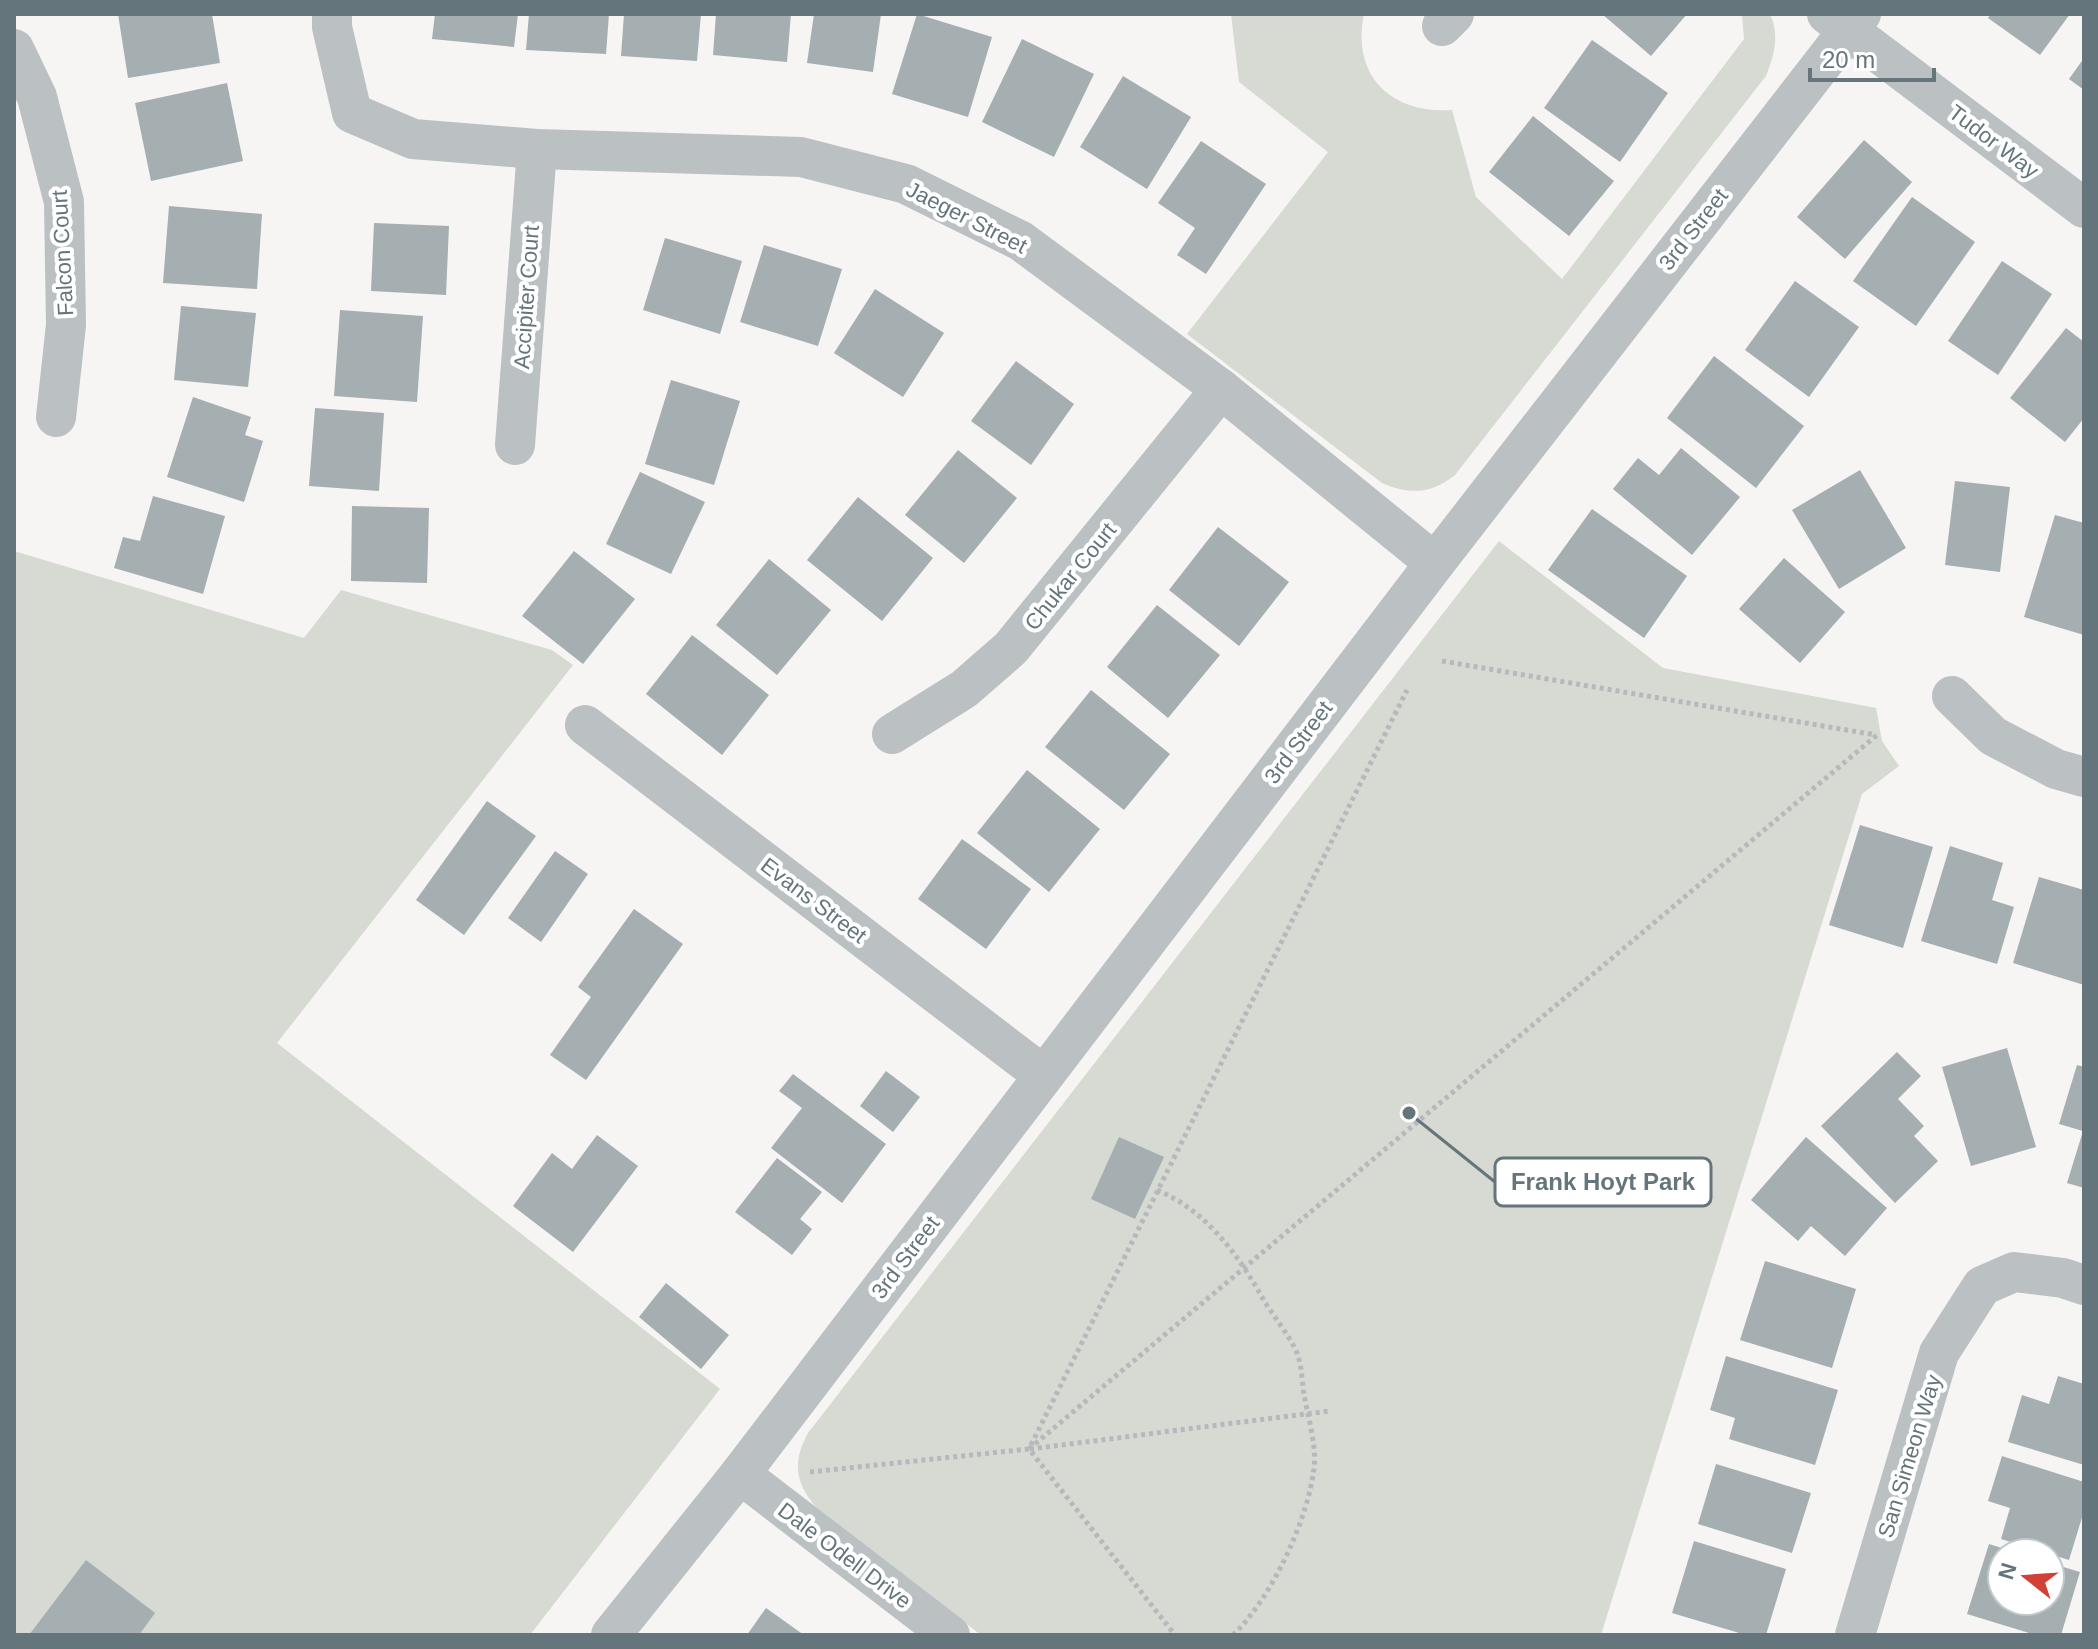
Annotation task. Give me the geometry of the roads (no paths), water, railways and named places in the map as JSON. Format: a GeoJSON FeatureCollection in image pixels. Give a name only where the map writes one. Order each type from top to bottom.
{"type":"FeatureCollection","features":[{"type":"Feature","properties":{"kind":"street","name":"Jaeger Street"},"geometry":{"type":"LineString","coordinates":[[332,14],[332,27],[352,113],[413,139],[537,149],[801,157],[906,184],[1021,241],[1221,389],[1435,563]]}},
{"type":"Feature","properties":{"kind":"street","name":"Tudor Way"},"geometry":{"type":"LineString","coordinates":[[1845,20],[2084,208]]}},
{"type":"Feature","properties":{"kind":"street","name":"3rd Street"},"geometry":{"type":"LineString","coordinates":[[611,1635],[740,1474],[1845,20]]}},
{"type":"Feature","properties":{"kind":"street","name":"Falcon Court"},"geometry":{"type":"LineString","coordinates":[[14,49],[37,97],[64,202],[66,325],[56,417]]}},
{"type":"Feature","properties":{"kind":"street","name":"Accipiter Court"},"geometry":{"type":"LineString","coordinates":[[515,445],[537,149]]}},
{"type":"Feature","properties":{"kind":"street","name":"Chukar Court"},"geometry":{"type":"LineString","coordinates":[[892,734],[964,689],[1011,648],[1221,389]]}},
{"type":"Feature","properties":{"kind":"street"},"geometry":{"type":"LineString","coordinates":[[1952,696],[1993,736],[2056,769],[2084,777]]}},
{"type":"Feature","properties":{"kind":"street","name":"Evans Street"},"geometry":{"type":"LineString","coordinates":[[585,725],[1043,1075]]}},
{"type":"Feature","properties":{"kind":"street","name":"San Simeon Way"},"geometry":{"type":"LineString","coordinates":[[1855,1635],[1939,1353],[1982,1286],[2014,1272],[2063,1278],[2084,1285]]}},
{"type":"Feature","properties":{"kind":"street","name":"Dale Odell Drive"},"geometry":{"type":"LineString","coordinates":[[740,1474],[950,1635]]}},
{"type":"Feature","properties":{"kind":"place","name":"Frank Hoyt Park"},"geometry":{"type":"Point","coordinates":[1409,1113]}}]}
